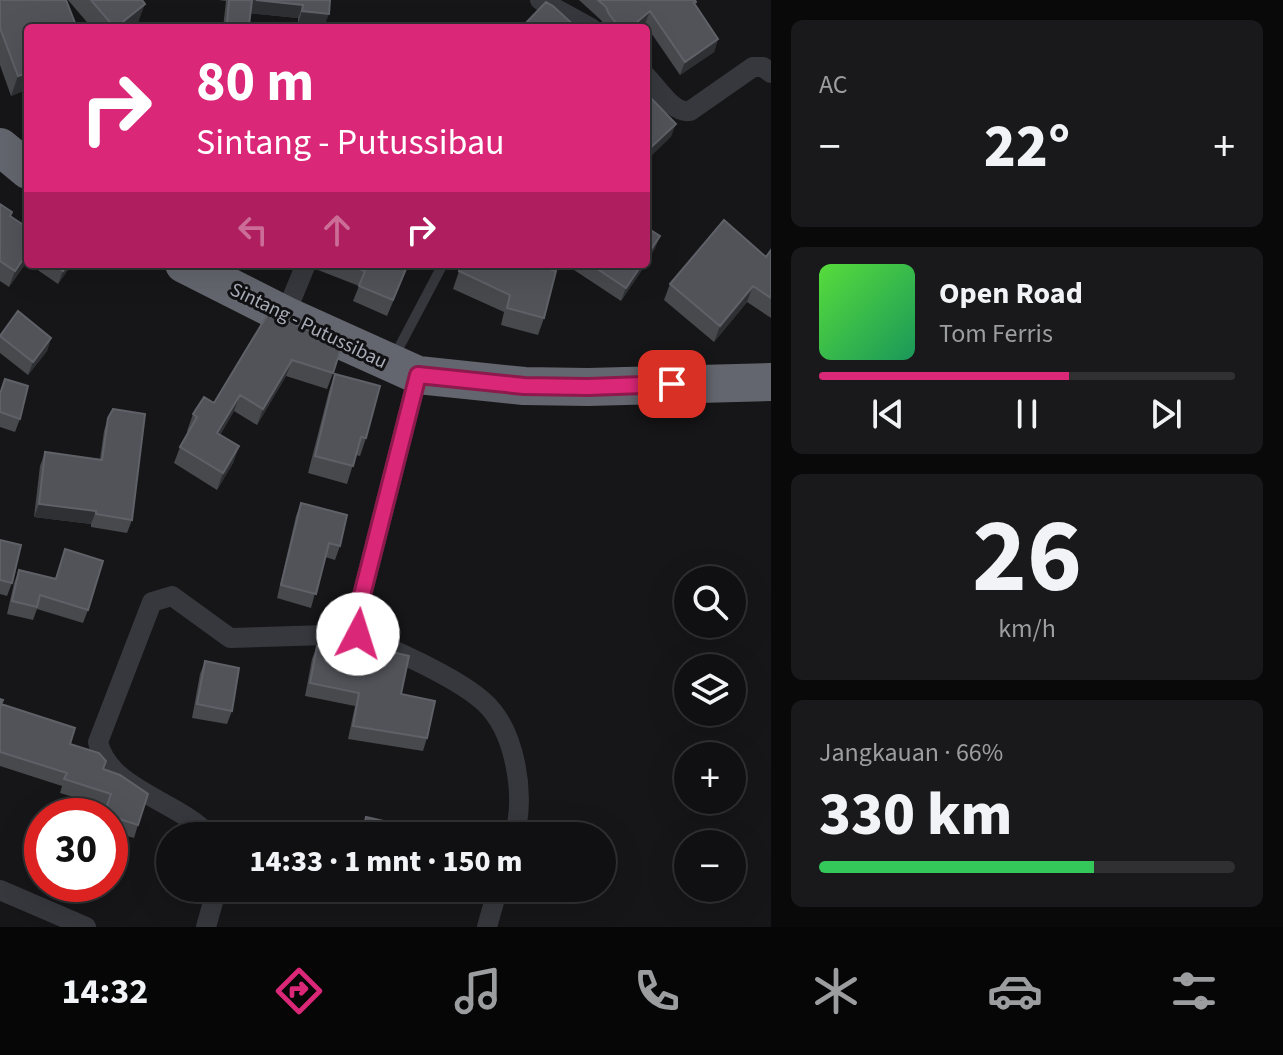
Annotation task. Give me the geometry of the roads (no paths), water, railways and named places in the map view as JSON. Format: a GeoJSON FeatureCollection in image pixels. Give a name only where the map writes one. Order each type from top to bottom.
{"type":"FeatureCollection","features":[{"type":"Feature","properties":{"kind":"highway"},"geometry":{"type":"LineString","coordinates":[[0,147],[24,167]]}},
{"type":"Feature","properties":{"kind":"highway","name":"Sintang - Putussibau"},"geometry":{"type":"LineString","coordinates":[[192,268],[404,370],[524,386],[771,382]]}},
{"type":"Feature","properties":{"kind":"street"},"geometry":{"type":"LineString","coordinates":[[540,0],[584,24]]}},
{"type":"Feature","properties":{"kind":"street"},"geometry":{"type":"LineString","coordinates":[[650,80],[676,109],[683,112],[690,111],[753,67],[763,67],[771,73]]}},
{"type":"Feature","properties":{"kind":"street"},"geometry":{"type":"LineString","coordinates":[[285,315],[304,268]]}},
{"type":"Feature","properties":{"kind":"street"},"geometry":{"type":"LineString","coordinates":[[358,634],[361,599],[404,370]]}},
{"type":"Feature","properties":{"kind":"street"},"geometry":{"type":"LineString","coordinates":[[195,822],[118,775],[101,757],[98,742],[152,602],[172,596],[230,638],[358,634],[469,690],[487,704],[512,751],[520,788],[518,822]]}},
{"type":"Feature","properties":{"kind":"street"},"geometry":{"type":"LineString","coordinates":[[0,890],[86,927]]}},
{"type":"Feature","properties":{"kind":"street"},"geometry":{"type":"LineString","coordinates":[[206,927],[213,902]]}},
{"type":"Feature","properties":{"kind":"street"},"geometry":{"type":"LineString","coordinates":[[487,927],[494,902]]}},
{"type":"Feature","properties":{"kind":"lane"},"geometry":{"type":"LineString","coordinates":[[404,370],[442,268]]}}]}
